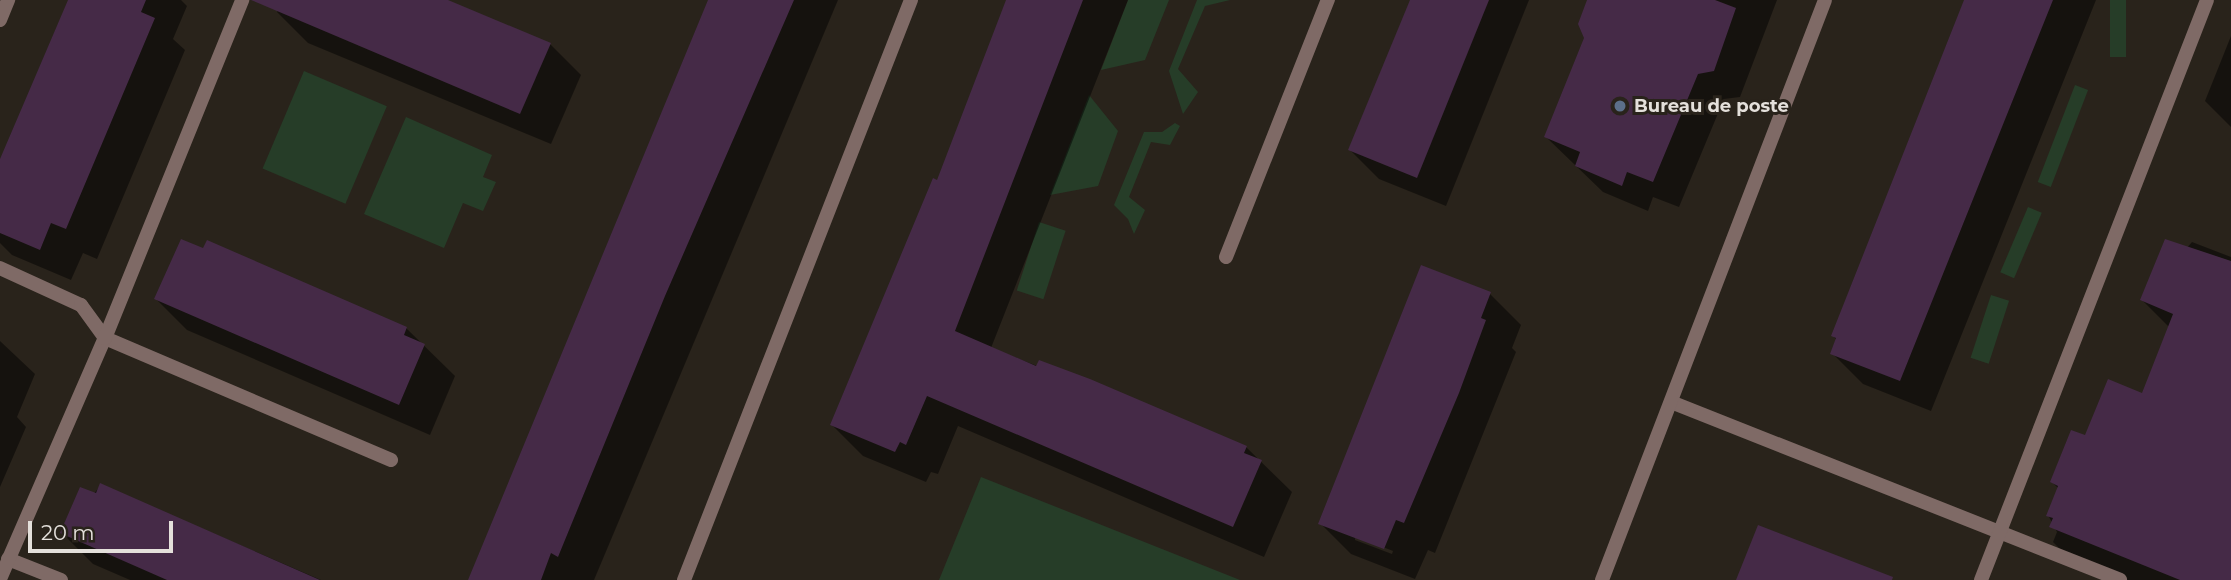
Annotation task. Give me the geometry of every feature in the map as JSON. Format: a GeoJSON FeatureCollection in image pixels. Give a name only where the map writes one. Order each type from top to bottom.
{"type":"FeatureCollection","features":[{"type":"Feature","properties":{"kind":"street"},"geometry":{"type":"LineString","coordinates":[[0,20],[8,0]]}},
{"type":"Feature","properties":{"kind":"street"},"geometry":{"type":"LineString","coordinates":[[0,579],[105,338],[242,0]]}},
{"type":"Feature","properties":{"kind":"street"},"geometry":{"type":"LineString","coordinates":[[684,580],[911,0]]}},
{"type":"Feature","properties":{"kind":"street"},"geometry":{"type":"LineString","coordinates":[[1226,257],[1328,0]]}},
{"type":"Feature","properties":{"kind":"street"},"geometry":{"type":"LineString","coordinates":[[1602,580],[1825,0]]}},
{"type":"Feature","properties":{"kind":"street"},"geometry":{"type":"LineString","coordinates":[[1981,580],[2207,0]]}},
{"type":"Feature","properties":{"kind":"street"},"geometry":{"type":"LineString","coordinates":[[0,268],[81,305],[105,338],[391,460]]}},
{"type":"Feature","properties":{"kind":"street"},"geometry":{"type":"LineString","coordinates":[[1671,402],[2120,580]]}},
{"type":"Feature","properties":{"kind":"street"},"geometry":{"type":"LineString","coordinates":[[8,559],[61,580]]}},
{"type":"Feature","properties":{"kind":"green space"},"geometry":{"type":"Polygon","coordinates":[[[1128,0],[1169,0],[1145,60],[1101,70],[1128,0]]]}},
{"type":"Feature","properties":{"kind":"green space"},"geometry":{"type":"Polygon","coordinates":[[[1197,0],[1230,0],[1205,6],[1178,69],[1198,92],[1183,114],[1169,71],[1197,0]]]}},
{"type":"Feature","properties":{"kind":"green space"},"geometry":{"type":"Polygon","coordinates":[[[2110,0],[2126,0],[2126,57],[2110,57],[2110,0]]]}},
{"type":"Feature","properties":{"kind":"green space"},"geometry":{"type":"Polygon","coordinates":[[[304,71],[387,106],[345,204],[263,169],[304,71]]]}},
{"type":"Feature","properties":{"kind":"green space"},"geometry":{"type":"Polygon","coordinates":[[[2075,85],[2088,90],[2051,187],[2038,182],[2075,85]]]}},
{"type":"Feature","properties":{"kind":"green space"},"geometry":{"type":"Polygon","coordinates":[[[1089,95],[1118,131],[1098,186],[1050,195],[1089,95]]]}},
{"type":"Feature","properties":{"kind":"green space"},"geometry":{"type":"Polygon","coordinates":[[[406,117],[492,155],[483,177],[496,182],[483,211],[463,203],[444,248],[364,214],[406,117]]]}},
{"type":"Feature","properties":{"kind":"green space"},"geometry":{"type":"Polygon","coordinates":[[[1175,123],[1180,126],[1170,145],[1151,142],[1129,197],[1145,210],[1134,234],[1128,219],[1114,205],[1144,132],[1162,132],[1175,123]]]}},
{"type":"Feature","properties":{"kind":"green space"},"geometry":{"type":"Polygon","coordinates":[[[2028,207],[2042,213],[2014,278],[2000,272],[2028,207]]]}},
{"type":"Feature","properties":{"kind":"green space"},"geometry":{"type":"Polygon","coordinates":[[[1039,222],[1066,231],[1043,299],[1017,290],[1039,222]]]}},
{"type":"Feature","properties":{"kind":"green space"},"geometry":{"type":"Polygon","coordinates":[[[1991,295],[2009,301],[1989,364],[1971,358],[1991,295]]]}},
{"type":"Feature","properties":{"kind":"green space"},"geometry":{"type":"Polygon","coordinates":[[[981,477],[1240,580],[939,580],[981,477]]]}},
{"type":"Feature","properties":{"kind":"building"},"geometry":{"type":"Polygon","coordinates":[[[68,0],[146,0],[141,12],[155,18],[66,229],[51,223],[40,250],[0,233],[0,159],[68,0]]]}},
{"type":"Feature","properties":{"kind":"building"},"geometry":{"type":"Polygon","coordinates":[[[251,0],[448,0],[551,43],[520,114],[251,0]]]}},
{"type":"Feature","properties":{"kind":"building"},"geometry":{"type":"Polygon","coordinates":[[[708,0],[794,0],[665,296],[558,557],[551,553],[541,580],[468,580],[708,0]]]}},
{"type":"Feature","properties":{"kind":"building"},"geometry":{"type":"Polygon","coordinates":[[[1006,0],[1083,0],[955,331],[1036,366],[1039,360],[1090,379],[1247,446],[1244,453],[1262,460],[1233,527],[927,396],[906,445],[900,442],[895,452],[830,425],[933,178],[937,180],[1006,0]]]}},
{"type":"Feature","properties":{"kind":"building"},"geometry":{"type":"Polygon","coordinates":[[[1410,0],[1489,0],[1417,178],[1348,150],[1410,0]]]}},
{"type":"Feature","properties":{"kind":"building","name":"Bureau de poste"},"geometry":{"type":"Polygon","coordinates":[[[1587,0],[1715,0],[1736,8],[1714,71],[1698,74],[1653,182],[1627,172],[1622,186],[1575,166],[1580,152],[1544,137],[1584,38],[1578,24],[1587,0]]]}},
{"type":"Feature","properties":{"kind":"building"},"geometry":{"type":"Polygon","coordinates":[[[1964,0],[2053,0],[1900,381],[1830,354],[1836,338],[1831,336],[1964,0]]]}},
{"type":"Feature","properties":{"kind":"building"},"geometry":{"type":"Polygon","coordinates":[[[181,239],[203,248],[207,240],[407,327],[404,335],[425,344],[399,405],[154,299],[181,239]]]}},
{"type":"Feature","properties":{"kind":"building"},"geometry":{"type":"Polygon","coordinates":[[[2165,239],[2231,261],[2231,580],[2180,580],[2049,527],[2053,518],[2046,516],[2058,486],[2050,482],[2071,430],[2085,435],[2108,379],[2142,393],[2173,314],[2140,300],[2165,239]]]}},
{"type":"Feature","properties":{"kind":"building"},"geometry":{"type":"Polygon","coordinates":[[[1421,265],[1491,292],[1481,318],[1486,320],[1459,393],[1404,523],[1396,520],[1384,549],[1318,524],[1421,265]]]}},
{"type":"Feature","properties":{"kind":"building"},"geometry":{"type":"Polygon","coordinates":[[[100,483],[320,580],[167,580],[60,533],[80,487],[96,493],[100,483]]]}},
{"type":"Feature","properties":{"kind":"building"},"geometry":{"type":"Polygon","coordinates":[[[1758,525],[1893,577],[1892,580],[1736,580],[1758,525]]]}},
{"type":"Feature","properties":{"kind":"place","name":"Bureau de poste"},"geometry":{"type":"Point","coordinates":[1620,106]}}]}
